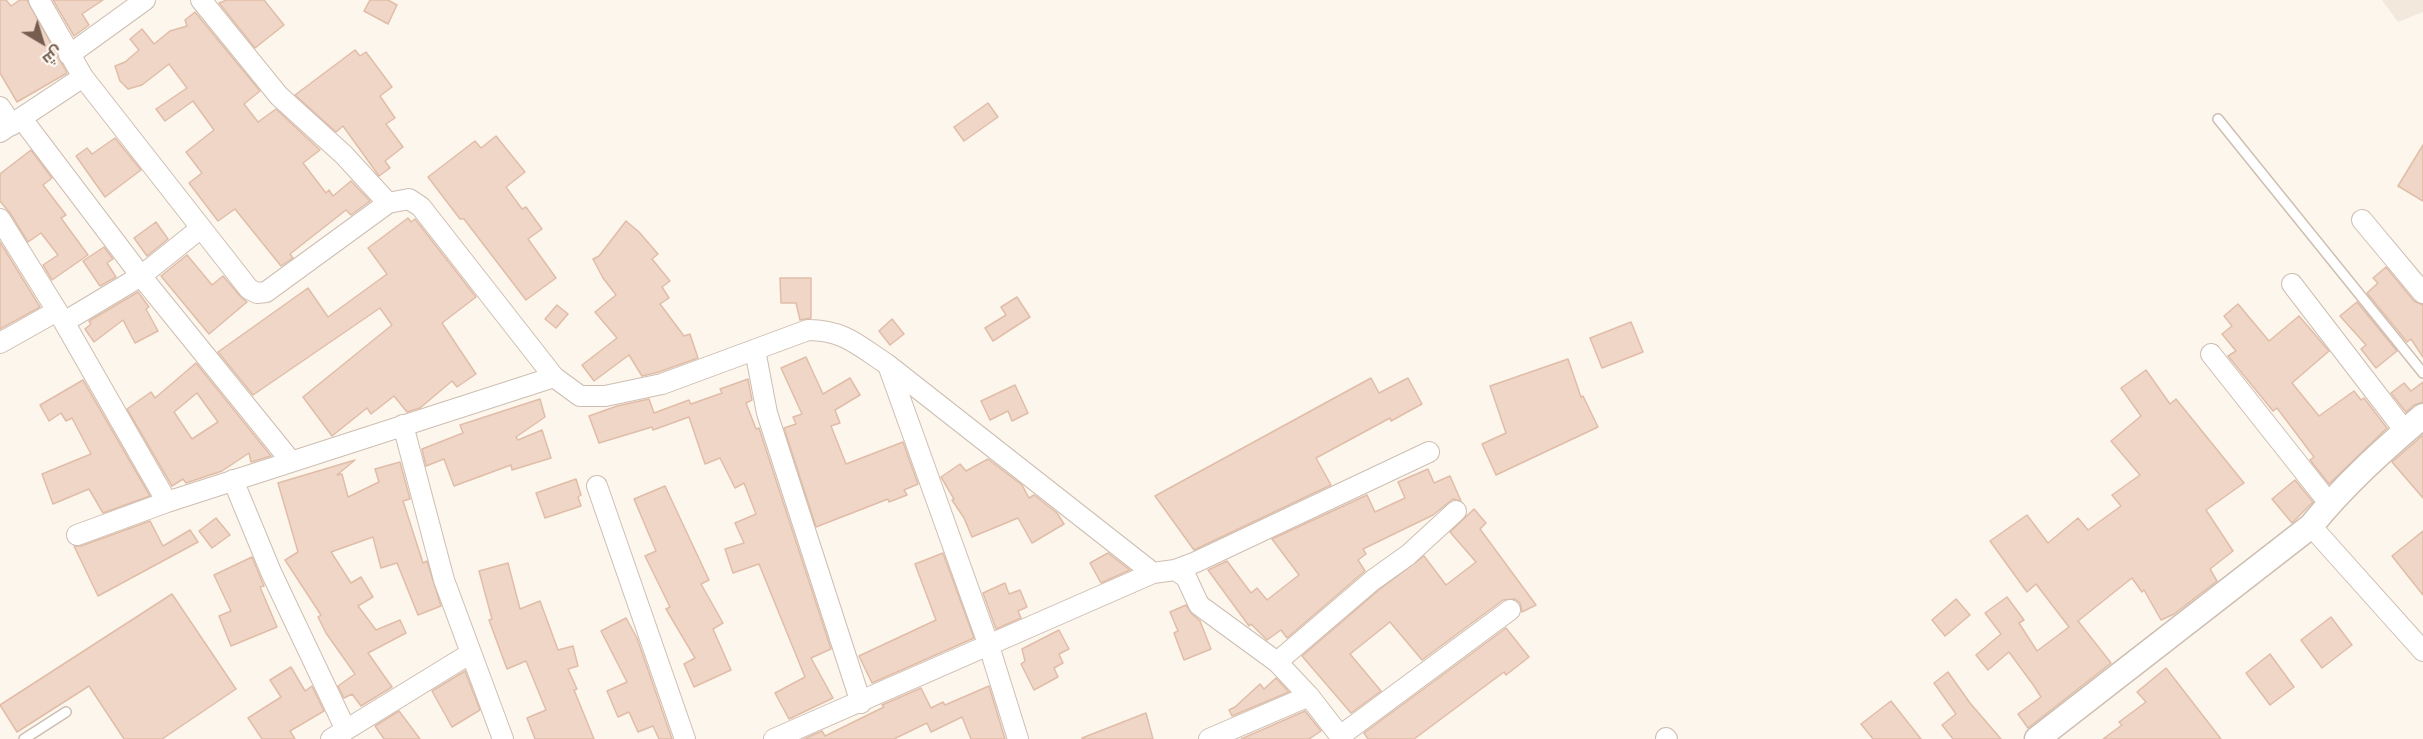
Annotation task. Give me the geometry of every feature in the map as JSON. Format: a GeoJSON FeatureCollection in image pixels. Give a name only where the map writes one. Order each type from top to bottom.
{"type":"FeatureCollection","features":[{"type":"Feature","properties":{"kind":"street"},"geometry":{"type":"LineString","coordinates":[[39,0],[83,77],[249,289],[257,293],[266,292],[388,203],[409,199],[421,207],[554,377],[580,396],[605,396],[662,384],[808,330],[827,330],[848,339],[888,365],[1153,573]]}},
{"type":"Feature","properties":{"kind":"street"},"geometry":{"type":"LineString","coordinates":[[69,55],[145,0]]}},
{"type":"Feature","properties":{"kind":"street"},"geometry":{"type":"LineString","coordinates":[[201,0],[279,96],[344,155],[388,203]]}},
{"type":"Feature","properties":{"kind":"street"},"geometry":{"type":"LineString","coordinates":[[11,125],[83,77]]}},
{"type":"Feature","properties":{"kind":"street"},"geometry":{"type":"LineString","coordinates":[[0,107],[11,125],[141,276],[290,460]]}},
{"type":"Feature","properties":{"kind":"street"},"geometry":{"type":"LineString","coordinates":[[0,219],[60,317],[167,502]]}},
{"type":"Feature","properties":{"kind":"street"},"geometry":{"type":"LineString","coordinates":[[2362,220],[2423,293]]}},
{"type":"Feature","properties":{"kind":"street"},"geometry":{"type":"LineString","coordinates":[[0,343],[60,317],[141,276],[201,228]]}},
{"type":"Feature","properties":{"kind":"street"},"geometry":{"type":"LineString","coordinates":[[2037,739],[2311,526],[2329,503],[2414,423],[2292,284]]}},
{"type":"Feature","properties":{"kind":"street"},"geometry":{"type":"LineString","coordinates":[[755,350],[767,413],[861,703]]}},
{"type":"Feature","properties":{"kind":"street"},"geometry":{"type":"LineString","coordinates":[[2211,354],[2329,503]]}},
{"type":"Feature","properties":{"kind":"street"},"geometry":{"type":"LineString","coordinates":[[888,365],[990,646],[1018,739]]}},
{"type":"Feature","properties":{"kind":"street"},"geometry":{"type":"LineString","coordinates":[[77,534],[290,460],[554,377]]}},
{"type":"Feature","properties":{"kind":"street"},"geometry":{"type":"LineString","coordinates":[[403,425],[444,580],[503,739]]}},
{"type":"Feature","properties":{"kind":"street"},"geometry":{"type":"LineString","coordinates":[[774,739],[861,703],[1153,573],[1175,570],[1196,562],[1429,452]]}},
{"type":"Feature","properties":{"kind":"street"},"geometry":{"type":"LineString","coordinates":[[233,480],[338,734],[471,653]]}},
{"type":"Feature","properties":{"kind":"street"},"geometry":{"type":"LineString","coordinates":[[597,486],[685,739]]}},
{"type":"Feature","properties":{"kind":"street"},"geometry":{"type":"LineString","coordinates":[[1276,662],[1373,580],[1408,555],[1456,511]]}},
{"type":"Feature","properties":{"kind":"street"},"geometry":{"type":"LineString","coordinates":[[2311,526],[2423,651]]}},
{"type":"Feature","properties":{"kind":"street"},"geometry":{"type":"LineString","coordinates":[[1175,570],[1186,577],[1199,605],[1276,662],[1309,696],[1340,736],[1510,610]]}},
{"type":"Feature","properties":{"kind":"street"},"geometry":{"type":"LineString","coordinates":[[1209,739],[1309,696]]}},
{"type":"Feature","properties":{"kind":"lane"},"geometry":{"type":"LineString","coordinates":[[2218,120],[2423,373]]}},
{"type":"Feature","properties":{"kind":"lane"},"geometry":{"type":"LineString","coordinates":[[24,739],[66,712]]}},
{"type":"Feature","properties":{"kind":"shaded area"},"geometry":{"type":"Polygon","coordinates":[[[2382,0],[2423,0],[2423,12],[2398,22],[2382,0]]]}},
{"type":"Feature","properties":{"kind":"building"},"geometry":{"type":"Polygon","coordinates":[[[0,0],[6,0],[11,6],[20,0],[27,0],[67,73],[17,102],[0,73],[0,0]]]}},
{"type":"Feature","properties":{"kind":"building"},"geometry":{"type":"Polygon","coordinates":[[[53,0],[103,0],[82,14],[89,25],[74,36],[53,0]]]}},
{"type":"Feature","properties":{"kind":"building"},"geometry":{"type":"Polygon","coordinates":[[[227,0],[264,0],[284,25],[255,48],[219,3],[227,0]]]}},
{"type":"Feature","properties":{"kind":"building"},"geometry":{"type":"Polygon","coordinates":[[[370,0],[388,0],[397,5],[388,24],[364,11],[370,0]]]}},
{"type":"Feature","properties":{"kind":"building"},"geometry":{"type":"Polygon","coordinates":[[[195,12],[260,91],[244,104],[258,122],[276,109],[320,150],[303,163],[326,193],[329,190],[333,196],[351,181],[370,201],[351,215],[346,210],[290,254],[293,258],[281,266],[235,209],[218,221],[189,183],[202,173],[186,152],[214,130],[193,101],[165,121],[156,109],[187,88],[169,64],[142,85],[128,89],[120,81],[115,66],[125,62],[139,50],[130,39],[142,29],[154,44],[170,31],[187,26],[185,20],[195,12]]]}},
{"type":"Feature","properties":{"kind":"building"},"geometry":{"type":"Polygon","coordinates":[[[355,50],[360,56],[366,52],[392,87],[380,96],[395,118],[386,124],[403,147],[385,161],[390,168],[379,176],[343,126],[336,132],[295,95],[355,50]]]}},
{"type":"Feature","properties":{"kind":"building"},"geometry":{"type":"Polygon","coordinates":[[[988,103],[998,117],[964,141],[954,127],[988,103]]]}},
{"type":"Feature","properties":{"kind":"building"},"geometry":{"type":"Polygon","coordinates":[[[496,136],[525,172],[506,187],[522,209],[526,207],[542,229],[528,239],[556,278],[526,300],[464,219],[460,219],[428,177],[475,141],[481,148],[496,136]]]}},
{"type":"Feature","properties":{"kind":"building"},"geometry":{"type":"Polygon","coordinates":[[[115,138],[141,170],[105,197],[76,156],[87,148],[92,154],[115,138]]]}},
{"type":"Feature","properties":{"kind":"building"},"geometry":{"type":"Polygon","coordinates":[[[2423,145],[2423,201],[2398,186],[2423,145]]]}},
{"type":"Feature","properties":{"kind":"building"},"geometry":{"type":"Polygon","coordinates":[[[31,150],[52,178],[43,185],[66,215],[61,218],[88,255],[52,280],[43,265],[58,255],[41,233],[28,242],[0,201],[0,174],[31,150]]]}},
{"type":"Feature","properties":{"kind":"building"},"geometry":{"type":"Polygon","coordinates":[[[408,218],[411,222],[415,219],[476,297],[442,323],[476,374],[457,387],[452,381],[420,408],[407,412],[394,396],[371,414],[367,408],[332,436],[303,397],[392,325],[380,308],[253,395],[218,352],[308,288],[328,317],[387,274],[368,248],[408,218]]]}},
{"type":"Feature","properties":{"kind":"building"},"geometry":{"type":"Polygon","coordinates":[[[626,221],[658,254],[652,259],[670,281],[662,287],[669,298],[660,304],[684,336],[690,334],[698,358],[642,376],[629,355],[594,381],[582,365],[617,338],[595,312],[616,295],[603,278],[593,259],[599,256],[626,221]]]}},
{"type":"Feature","properties":{"kind":"building"},"geometry":{"type":"Polygon","coordinates":[[[156,222],[168,239],[147,256],[134,238],[156,222]]]}},
{"type":"Feature","properties":{"kind":"building"},"geometry":{"type":"Polygon","coordinates":[[[0,242],[40,307],[0,329],[0,242]]]}},
{"type":"Feature","properties":{"kind":"building"},"geometry":{"type":"Polygon","coordinates":[[[104,247],[113,259],[107,263],[116,277],[100,286],[83,261],[104,247]]]}},
{"type":"Feature","properties":{"kind":"building"},"geometry":{"type":"Polygon","coordinates":[[[187,255],[212,285],[223,276],[247,302],[209,334],[161,276],[187,255]]]}},
{"type":"Feature","properties":{"kind":"building"},"geometry":{"type":"Polygon","coordinates":[[[2386,267],[2414,301],[2423,305],[2423,357],[2411,339],[2407,342],[2367,293],[2378,283],[2373,278],[2386,267]]]}},
{"type":"Feature","properties":{"kind":"building"},"geometry":{"type":"Polygon","coordinates":[[[780,278],[811,278],[811,318],[800,320],[796,303],[781,303],[780,278]]]}},
{"type":"Feature","properties":{"kind":"building"},"geometry":{"type":"Polygon","coordinates":[[[138,292],[149,307],[146,309],[158,331],[135,343],[123,320],[94,342],[85,329],[91,324],[89,321],[138,292]]]}},
{"type":"Feature","properties":{"kind":"building"},"geometry":{"type":"Polygon","coordinates":[[[1017,297],[1030,317],[993,341],[985,328],[1006,315],[1001,307],[1017,297]]]}},
{"type":"Feature","properties":{"kind":"building"},"geometry":{"type":"Polygon","coordinates":[[[2357,302],[2397,351],[2376,368],[2361,349],[2366,345],[2340,316],[2357,302]]]}},
{"type":"Feature","properties":{"kind":"building"},"geometry":{"type":"Polygon","coordinates":[[[2238,304],[2269,341],[2299,316],[2329,351],[2292,383],[2319,416],[2354,391],[2361,400],[2364,398],[2387,428],[2329,484],[2310,460],[2314,457],[2277,408],[2273,411],[2228,356],[2236,351],[2222,334],[2232,326],[2224,316],[2238,304]]]}},
{"type":"Feature","properties":{"kind":"building"},"geometry":{"type":"Polygon","coordinates":[[[557,305],[568,314],[556,328],[545,319],[557,305]]]}},
{"type":"Feature","properties":{"kind":"building"},"geometry":{"type":"Polygon","coordinates":[[[892,319],[904,334],[890,345],[879,331],[892,319]]]}},
{"type":"Feature","properties":{"kind":"building"},"geometry":{"type":"Polygon","coordinates":[[[1631,322],[1643,352],[1602,368],[1590,338],[1631,322]]]}},
{"type":"Feature","properties":{"kind":"building"},"geometry":{"type":"Polygon","coordinates":[[[806,357],[823,394],[850,378],[860,395],[835,410],[840,423],[831,426],[846,464],[903,442],[918,484],[904,490],[907,495],[889,502],[888,499],[816,527],[784,428],[796,424],[793,417],[802,414],[781,368],[806,357]]]}},
{"type":"Feature","properties":{"kind":"building"},"geometry":{"type":"Polygon","coordinates":[[[1568,359],[1581,397],[1583,396],[1598,427],[1496,475],[1482,444],[1506,433],[1490,386],[1568,359]]]}},
{"type":"Feature","properties":{"kind":"building"},"geometry":{"type":"Polygon","coordinates":[[[196,363],[271,456],[251,462],[249,453],[222,471],[186,483],[183,479],[172,486],[127,409],[151,392],[155,398],[196,363]],[[197,393],[174,412],[192,439],[218,422],[197,393]]]}},
{"type":"Feature","properties":{"kind":"building"},"geometry":{"type":"Polygon","coordinates":[[[2146,370],[2170,404],[2176,399],[2244,483],[2206,510],[2233,551],[2210,569],[2217,581],[2174,614],[2161,620],[2144,590],[2142,592],[2132,578],[2078,621],[2111,663],[2028,728],[2018,714],[2041,697],[2034,686],[2009,652],[1988,670],[1976,655],[2001,634],[1985,613],[2007,597],[2024,620],[2019,623],[2037,651],[2069,627],[2036,584],[2027,592],[1990,541],[2027,515],[2048,543],[2078,518],[2088,530],[2121,506],[2112,495],[2140,475],[2111,441],[2141,416],[2121,388],[2146,370]]]}},
{"type":"Feature","properties":{"kind":"building"},"geometry":{"type":"Polygon","coordinates":[[[1371,378],[1379,393],[1408,378],[1422,404],[1391,421],[1390,418],[1316,458],[1331,485],[1194,550],[1155,496],[1371,378]]]}},
{"type":"Feature","properties":{"kind":"building"},"geometry":{"type":"Polygon","coordinates":[[[748,379],[752,400],[746,403],[756,429],[759,428],[831,649],[811,658],[833,698],[789,719],[775,693],[805,677],[759,564],[733,573],[725,549],[744,543],[735,523],[756,514],[744,483],[735,488],[720,458],[705,464],[689,417],[653,430],[652,427],[599,443],[589,416],[617,406],[649,399],[654,413],[689,400],[691,404],[722,393],[720,389],[748,379]]]}},
{"type":"Feature","properties":{"kind":"building"},"geometry":{"type":"Polygon","coordinates":[[[83,380],[150,496],[103,513],[89,489],[53,504],[42,474],[91,454],[72,418],[66,421],[61,413],[49,421],[40,405],[83,380]]]}},
{"type":"Feature","properties":{"kind":"building"},"geometry":{"type":"Polygon","coordinates":[[[2423,382],[2423,402],[2414,405],[2406,412],[2391,393],[2404,383],[2411,391],[2423,382]]]}},
{"type":"Feature","properties":{"kind":"building"},"geometry":{"type":"Polygon","coordinates":[[[1015,385],[1028,413],[1012,421],[1008,411],[990,420],[981,401],[1015,385]]]}},
{"type":"Feature","properties":{"kind":"building"},"geometry":{"type":"Polygon","coordinates":[[[540,399],[545,417],[516,437],[518,440],[542,430],[551,458],[512,470],[511,465],[454,486],[444,459],[426,466],[422,449],[463,433],[460,425],[540,399]]]}},
{"type":"Feature","properties":{"kind":"building"},"geometry":{"type":"Polygon","coordinates":[[[2423,435],[2423,498],[2392,462],[2423,435]]]}},
{"type":"Feature","properties":{"kind":"building"},"geometry":{"type":"Polygon","coordinates":[[[988,459],[1022,485],[1029,498],[1034,495],[1057,513],[1064,524],[1032,543],[1018,518],[972,537],[941,477],[960,464],[966,471],[988,459]]]}},
{"type":"Feature","properties":{"kind":"building"},"geometry":{"type":"Polygon","coordinates":[[[355,460],[337,475],[342,474],[348,497],[379,482],[375,469],[400,462],[410,499],[403,501],[423,563],[427,561],[441,606],[418,615],[397,563],[381,568],[373,537],[331,552],[351,583],[361,577],[373,597],[358,606],[376,630],[400,620],[406,633],[368,653],[392,687],[361,706],[352,694],[344,698],[338,686],[355,674],[326,633],[318,617],[321,615],[285,560],[298,552],[278,483],[355,460]]]}},
{"type":"Feature","properties":{"kind":"building"},"geometry":{"type":"Polygon","coordinates":[[[1428,469],[1434,483],[1450,476],[1461,501],[1453,499],[1433,515],[1363,549],[1366,554],[1358,560],[1365,571],[1287,638],[1281,630],[1267,640],[1251,624],[1249,626],[1208,570],[1227,561],[1251,593],[1257,588],[1267,600],[1299,575],[1272,539],[1367,495],[1375,512],[1405,498],[1398,482],[1428,469]]]}},
{"type":"Feature","properties":{"kind":"building"},"geometry":{"type":"Polygon","coordinates":[[[576,479],[581,495],[578,497],[581,506],[545,518],[536,493],[576,479]]]}},
{"type":"Feature","properties":{"kind":"building"},"geometry":{"type":"Polygon","coordinates":[[[2295,480],[2313,502],[2292,523],[2272,499],[2295,480]]]}},
{"type":"Feature","properties":{"kind":"building"},"geometry":{"type":"Polygon","coordinates":[[[665,486],[709,580],[701,584],[723,623],[713,629],[731,670],[694,687],[684,664],[695,658],[666,609],[670,607],[645,556],[656,551],[634,499],[665,486]]]}},
{"type":"Feature","properties":{"kind":"building"},"geometry":{"type":"Polygon","coordinates":[[[1474,509],[1486,523],[1480,529],[1536,605],[1522,612],[1520,603],[1515,599],[1503,600],[1422,660],[1390,622],[1350,654],[1381,691],[1351,713],[1302,656],[1380,589],[1424,556],[1446,585],[1476,562],[1450,532],[1474,509]]]}},
{"type":"Feature","properties":{"kind":"building"},"geometry":{"type":"Polygon","coordinates":[[[216,518],[230,535],[212,548],[199,531],[216,518]]]}},
{"type":"Feature","properties":{"kind":"building"},"geometry":{"type":"Polygon","coordinates":[[[150,521],[163,546],[190,530],[198,542],[98,596],[74,546],[81,546],[150,521]]]}},
{"type":"Feature","properties":{"kind":"building"},"geometry":{"type":"Polygon","coordinates":[[[2423,531],[2423,595],[2392,556],[2423,531]]]}},
{"type":"Feature","properties":{"kind":"building"},"geometry":{"type":"Polygon","coordinates":[[[943,553],[974,638],[872,683],[859,656],[936,620],[915,564],[943,553]]]}},
{"type":"Feature","properties":{"kind":"building"},"geometry":{"type":"Polygon","coordinates":[[[1108,553],[1130,570],[1101,583],[1090,563],[1108,553]]]}},
{"type":"Feature","properties":{"kind":"building"},"geometry":{"type":"Polygon","coordinates":[[[252,557],[264,586],[260,587],[277,627],[231,646],[219,616],[231,611],[214,575],[252,557]]]}},
{"type":"Feature","properties":{"kind":"building"},"geometry":{"type":"Polygon","coordinates":[[[508,563],[520,609],[540,601],[558,650],[573,646],[578,666],[568,669],[594,739],[535,739],[527,718],[546,710],[526,661],[507,669],[489,620],[492,619],[479,571],[508,563]]]}},
{"type":"Feature","properties":{"kind":"building"},"geometry":{"type":"Polygon","coordinates":[[[1005,583],[1009,594],[1020,590],[1027,607],[1018,611],[1021,618],[996,629],[983,593],[1005,583]]]}},
{"type":"Feature","properties":{"kind":"building"},"geometry":{"type":"Polygon","coordinates":[[[172,594],[236,689],[162,739],[124,739],[89,686],[17,732],[0,705],[172,594]]]}},
{"type":"Feature","properties":{"kind":"building"},"geometry":{"type":"Polygon","coordinates":[[[1956,599],[1970,615],[1945,636],[1932,620],[1956,599]]]}},
{"type":"Feature","properties":{"kind":"building"},"geometry":{"type":"Polygon","coordinates":[[[1186,605],[1200,621],[1211,649],[1184,660],[1174,633],[1178,631],[1170,612],[1186,605]]]}},
{"type":"Feature","properties":{"kind":"building"},"geometry":{"type":"Polygon","coordinates":[[[2331,617],[2352,645],[2322,668],[2301,640],[2331,617]]]}},
{"type":"Feature","properties":{"kind":"building"},"geometry":{"type":"Polygon","coordinates":[[[626,618],[637,638],[672,739],[659,739],[653,726],[638,732],[629,712],[618,717],[607,691],[627,682],[601,631],[626,618]]]}},
{"type":"Feature","properties":{"kind":"building"},"geometry":{"type":"Polygon","coordinates":[[[1506,628],[1529,657],[1506,675],[1504,672],[1414,739],[1368,739],[1364,733],[1506,628]]]}},
{"type":"Feature","properties":{"kind":"building"},"geometry":{"type":"Polygon","coordinates":[[[1059,630],[1069,649],[1059,654],[1063,663],[1054,668],[1058,677],[1034,690],[1021,664],[1025,661],[1022,649],[1059,630]]]}},
{"type":"Feature","properties":{"kind":"building"},"geometry":{"type":"Polygon","coordinates":[[[2270,654],[2294,687],[2270,705],[2246,673],[2270,654]]]}},
{"type":"Feature","properties":{"kind":"building"},"geometry":{"type":"Polygon","coordinates":[[[291,667],[305,691],[312,686],[324,711],[290,731],[295,739],[262,739],[248,718],[281,697],[270,680],[291,667]]]}},
{"type":"Feature","properties":{"kind":"building"},"geometry":{"type":"Polygon","coordinates":[[[2166,668],[2221,739],[2103,739],[2122,725],[2119,722],[2146,702],[2137,692],[2166,668]]]}},
{"type":"Feature","properties":{"kind":"building"},"geometry":{"type":"Polygon","coordinates":[[[465,671],[480,710],[452,727],[432,691],[465,671]]]}},
{"type":"Feature","properties":{"kind":"building"},"geometry":{"type":"Polygon","coordinates":[[[1948,672],[1970,703],[2001,739],[1953,739],[1942,725],[1956,714],[1934,683],[1948,672]]]}},
{"type":"Feature","properties":{"kind":"building"},"geometry":{"type":"Polygon","coordinates":[[[1276,678],[1289,692],[1232,716],[1229,710],[1260,684],[1264,689],[1276,678]]]}},
{"type":"Feature","properties":{"kind":"building"},"geometry":{"type":"Polygon","coordinates":[[[989,686],[1005,739],[971,739],[962,717],[931,732],[927,723],[894,739],[804,739],[822,731],[825,736],[884,707],[882,705],[921,688],[931,708],[943,702],[945,705],[989,686]]]}},
{"type":"Feature","properties":{"kind":"building"},"geometry":{"type":"Polygon","coordinates":[[[1891,701],[1921,739],[1873,739],[1861,724],[1891,701]]]}},
{"type":"Feature","properties":{"kind":"building"},"geometry":{"type":"Polygon","coordinates":[[[399,711],[420,739],[384,739],[375,726],[399,711]]]}},
{"type":"Feature","properties":{"kind":"building"},"geometry":{"type":"Polygon","coordinates":[[[1305,711],[1321,731],[1309,739],[1241,739],[1305,711]]]}},
{"type":"Feature","properties":{"kind":"building"},"geometry":{"type":"Polygon","coordinates":[[[1146,713],[1153,739],[1082,739],[1082,738],[1146,713]]]}}]}
